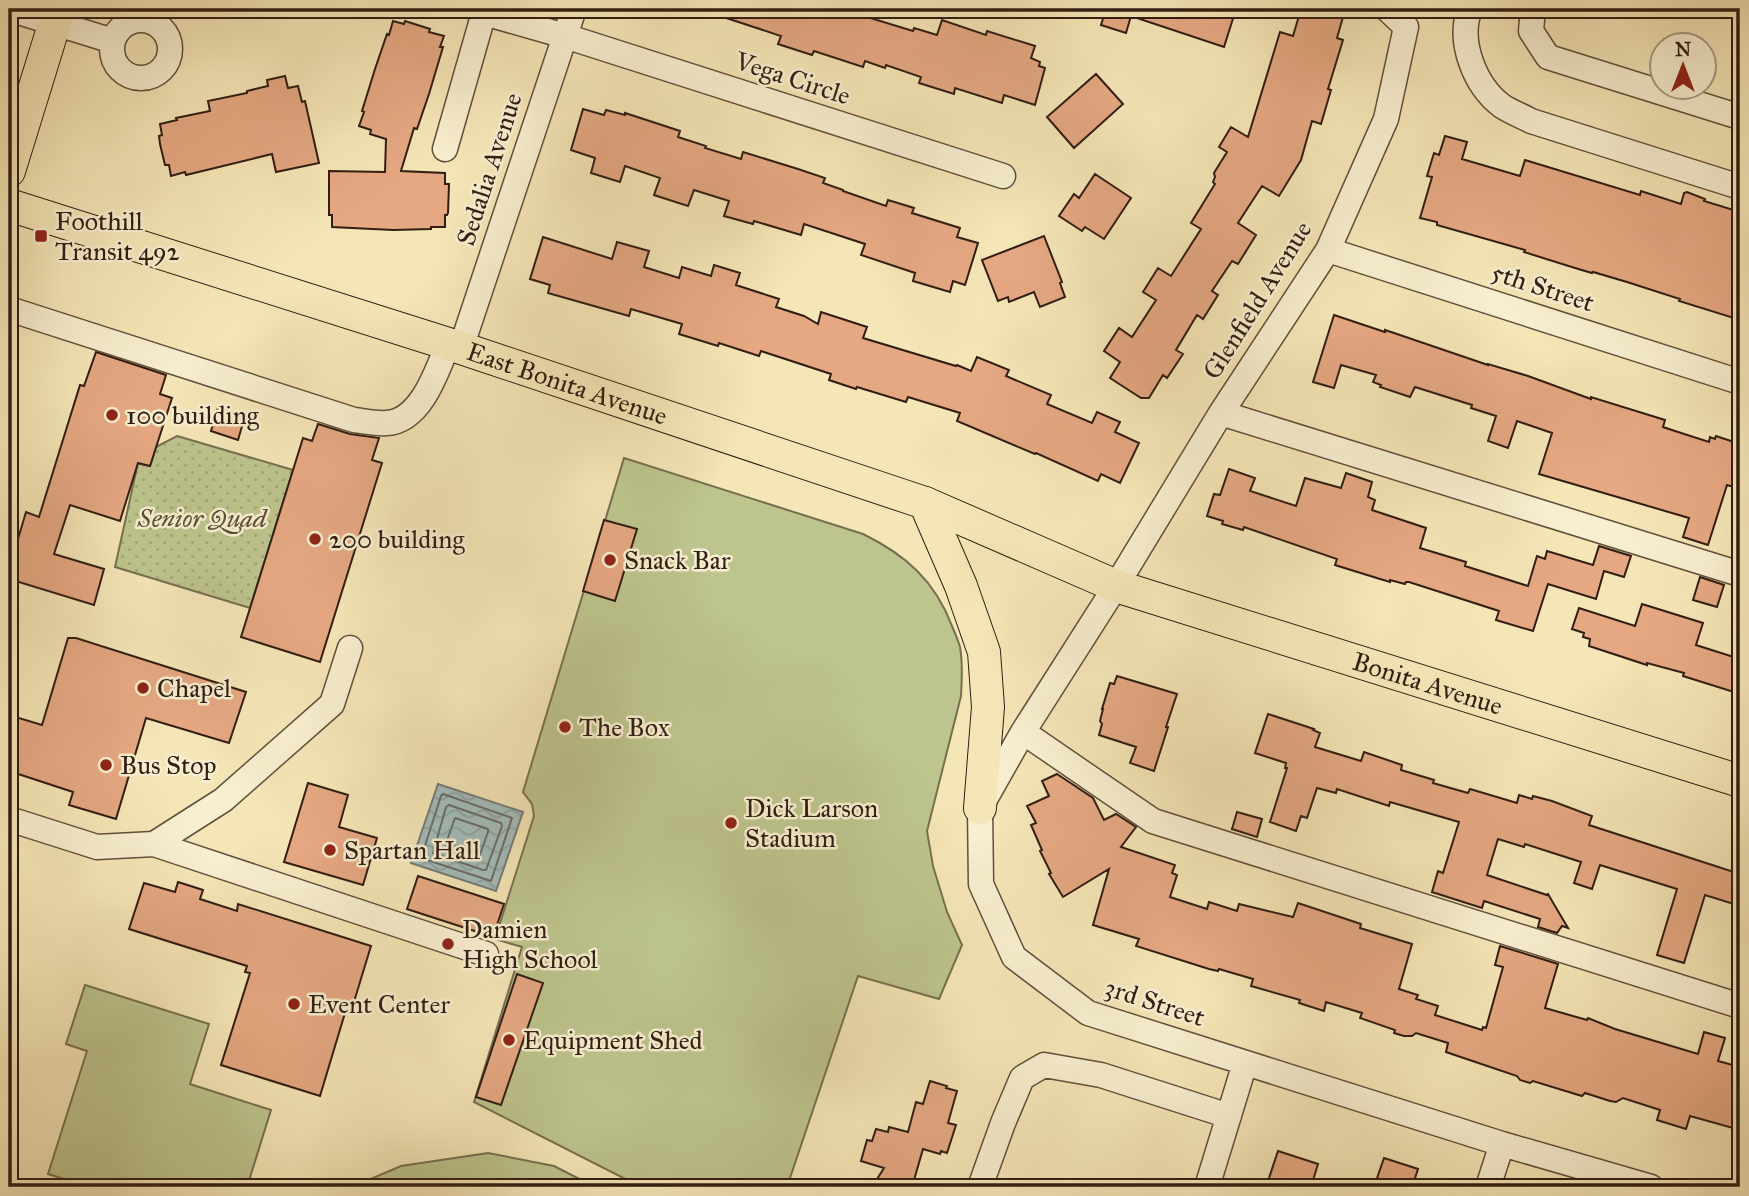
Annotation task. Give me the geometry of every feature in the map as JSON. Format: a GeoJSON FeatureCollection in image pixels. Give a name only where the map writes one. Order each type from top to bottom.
{"type":"FeatureCollection","features":[{"type":"Feature","properties":{"kind":"main road"},"geometry":{"type":"LineString","coordinates":[[9,171],[56,16]]}},
{"type":"Feature","properties":{"kind":"main road","name":"East Bonita Avenue"},"geometry":{"type":"LineString","coordinates":[[9,205],[455,346],[925,503],[1116,586]]}},
{"type":"Feature","properties":{"kind":"main road"},"geometry":{"type":"LineString","coordinates":[[925,503],[961,586],[984,652],[988,708],[980,808]]}},
{"type":"Feature","properties":{"kind":"main road","name":"Bonita Avenue"},"geometry":{"type":"LineString","coordinates":[[1116,586],[1740,781]]}},
{"type":"Feature","properties":{"kind":"street"},"geometry":{"type":"LineString","coordinates":[[9,9],[56,16],[113,41]]}},
{"type":"Feature","properties":{"kind":"street","name":"Sedalia Avenue"},"geometry":{"type":"LineString","coordinates":[[9,309],[354,420],[388,424],[408,415],[430,389],[455,346],[574,9]]}},
{"type":"Feature","properties":{"kind":"street","name":"Glenfield Avenue"},"geometry":{"type":"LineString","coordinates":[[1116,586],[1221,413],[1328,250],[1386,119],[1406,27],[1387,9]]}},
{"type":"Feature","properties":{"kind":"street"},"geometry":{"type":"LineString","coordinates":[[1470,9],[1466,16],[1466,42],[1471,65],[1482,84],[1502,105],[1531,121],[1740,187]]}},
{"type":"Feature","properties":{"kind":"street"},"geometry":{"type":"LineString","coordinates":[[1533,9],[1531,31],[1548,57],[1740,117]]}},
{"type":"Feature","properties":{"kind":"street","name":"Vega Circle"},"geometry":{"type":"LineString","coordinates":[[485,11],[1003,176]]}},
{"type":"Feature","properties":{"kind":"street"},"geometry":{"type":"LineString","coordinates":[[445,149],[485,11]]}},
{"type":"Feature","properties":{"kind":"street","name":"5th Street"},"geometry":{"type":"LineString","coordinates":[[1328,250],[1740,382]]}},
{"type":"Feature","properties":{"kind":"street"},"geometry":{"type":"LineString","coordinates":[[1221,413],[1740,575]]}},
{"type":"Feature","properties":{"kind":"street"},"geometry":{"type":"LineString","coordinates":[[980,808],[1023,732],[1116,586]]}},
{"type":"Feature","properties":{"kind":"street"},"geometry":{"type":"LineString","coordinates":[[155,844],[223,800],[332,704],[350,649]]}},
{"type":"Feature","properties":{"kind":"street"},"geometry":{"type":"LineString","coordinates":[[1023,732],[1153,821],[1740,1006]]}},
{"type":"Feature","properties":{"kind":"street","name":"3rd Street"},"geometry":{"type":"LineString","coordinates":[[980,808],[981,884],[1014,957],[1088,1013],[1502,1144],[1651,1187]]}},
{"type":"Feature","properties":{"kind":"street"},"geometry":{"type":"LineString","coordinates":[[9,819],[97,847],[155,844],[486,954]]}},
{"type":"Feature","properties":{"kind":"street"},"geometry":{"type":"LineString","coordinates":[[1207,1187],[1245,1063]]}},
{"type":"Feature","properties":{"kind":"street"},"geometry":{"type":"LineString","coordinates":[[980,1187],[1022,1078],[1044,1065],[1101,1075],[1229,1116]]}},
{"type":"Feature","properties":{"kind":"street"},"geometry":{"type":"LineString","coordinates":[[1488,1187],[1502,1144]]}},
{"type":"Feature","properties":{"kind":"green space","name":"Senior Quad"},"geometry":{"type":"Polygon","coordinates":[[[177,436],[293,470],[250,608],[115,567],[138,463],[150,466],[156,447],[177,436]]]}},
{"type":"Feature","properties":{"kind":"green space","name":"Dick Larson Stadium"},"geometry":{"type":"Polygon","coordinates":[[[624,458],[863,534],[878,542],[906,560],[928,583],[945,610],[960,647],[961,696],[927,831],[933,866],[947,912],[962,945],[939,999],[858,976],[787,1187],[641,1187],[474,1102],[522,947],[495,939],[534,816],[532,804],[523,792],[624,458]]]}},
{"type":"Feature","properties":{"kind":"green space"},"geometry":{"type":"Polygon","coordinates":[[[85,985],[209,1024],[190,1084],[271,1110],[247,1187],[90,1187],[48,1174],[87,1051],[66,1044],[85,985]]]}},
{"type":"Feature","properties":{"kind":"green space"},"geometry":{"type":"Polygon","coordinates":[[[488,1153],[554,1166],[595,1187],[352,1187],[401,1166],[488,1153]]]}},
{"type":"Feature","properties":{"kind":"water"},"geometry":{"type":"Polygon","coordinates":[[[438,784],[523,812],[496,891],[411,863],[438,784]]]}},
{"type":"Feature","properties":{"kind":"building"},"geometry":{"type":"Polygon","coordinates":[[[712,9],[841,9],[913,31],[914,28],[937,35],[942,20],[986,35],[987,31],[1035,46],[1031,58],[1045,68],[1035,105],[1004,95],[1002,103],[955,88],[954,94],[919,83],[921,77],[886,65],[885,68],[865,61],[863,67],[814,51],[812,55],[778,44],[781,36],[711,13],[712,9]]]}},
{"type":"Feature","properties":{"kind":"building"},"geometry":{"type":"Polygon","coordinates":[[[1106,9],[1236,9],[1224,47],[1131,16],[1126,33],[1101,25],[1106,9]]]}},
{"type":"Feature","properties":{"kind":"building"},"geometry":{"type":"Polygon","coordinates":[[[1301,9],[1317,9],[1343,17],[1337,38],[1343,40],[1321,124],[1312,121],[1301,160],[1279,196],[1262,186],[1238,223],[1256,235],[1238,264],[1232,261],[1212,291],[1218,295],[1203,319],[1197,315],[1176,350],[1183,354],[1167,378],[1163,375],[1149,398],[1141,398],[1110,378],[1120,362],[1104,351],[1119,328],[1132,337],[1156,300],[1143,292],[1158,268],[1171,276],[1201,229],[1191,223],[1215,184],[1214,173],[1227,152],[1219,147],[1231,127],[1248,137],[1280,32],[1293,36],[1301,9]]]}},
{"type":"Feature","properties":{"kind":"building"},"geometry":{"type":"Polygon","coordinates":[[[393,21],[404,24],[405,21],[444,36],[429,94],[417,129],[414,128],[401,171],[445,173],[445,184],[449,184],[445,227],[393,230],[332,227],[332,215],[329,215],[329,171],[385,172],[386,139],[370,134],[371,130],[359,126],[375,69],[393,21]]]}},
{"type":"Feature","properties":{"kind":"building"},"geometry":{"type":"Polygon","coordinates":[[[1096,74],[1123,104],[1074,148],[1047,117],[1096,74]]]}},
{"type":"Feature","properties":{"kind":"building"},"geometry":{"type":"Polygon","coordinates":[[[285,76],[288,88],[298,86],[302,102],[305,101],[319,163],[276,172],[272,154],[186,175],[185,172],[171,176],[160,144],[160,124],[210,111],[208,101],[247,93],[268,86],[267,80],[285,76]]]}},
{"type":"Feature","properties":{"kind":"building"},"geometry":{"type":"Polygon","coordinates":[[[583,109],[604,115],[606,110],[625,113],[680,131],[678,137],[706,146],[705,148],[741,159],[743,152],[798,169],[825,178],[823,183],[843,191],[886,206],[888,200],[914,208],[912,213],[960,228],[957,237],[978,243],[965,285],[953,281],[950,292],[913,281],[915,273],[861,255],[865,244],[804,224],[801,235],[754,221],[753,224],[724,216],[729,201],[694,190],[688,206],[654,195],[660,178],[625,166],[620,182],[591,173],[595,158],[571,150],[583,109]]]}},
{"type":"Feature","properties":{"kind":"building"},"geometry":{"type":"Polygon","coordinates":[[[1445,136],[1467,142],[1462,159],[1520,176],[1525,160],[1640,195],[1641,191],[1681,204],[1684,193],[1687,192],[1705,199],[1704,201],[1740,212],[1740,320],[1420,218],[1432,177],[1427,176],[1434,153],[1439,155],[1445,136]]]}},
{"type":"Feature","properties":{"kind":"building"},"geometry":{"type":"Polygon","coordinates":[[[1095,174],[1131,198],[1104,239],[1085,227],[1082,231],[1059,216],[1074,194],[1079,198],[1095,174]]]}},
{"type":"Feature","properties":{"kind":"building"},"geometry":{"type":"Polygon","coordinates":[[[1044,236],[1065,297],[1040,307],[1034,292],[1009,302],[1008,297],[998,301],[982,260],[1044,236]]]}},
{"type":"Feature","properties":{"kind":"building"},"geometry":{"type":"Polygon","coordinates":[[[543,237],[612,259],[617,242],[649,251],[644,267],[679,278],[682,267],[711,276],[714,265],[740,273],[736,285],[779,299],[776,307],[804,316],[818,324],[821,312],[867,327],[863,338],[971,371],[977,357],[1009,370],[1006,376],[1051,395],[1047,404],[1092,423],[1097,412],[1120,422],[1115,432],[1139,443],[1120,483],[1101,474],[1098,481],[957,421],[960,413],[908,397],[906,402],[857,387],[856,389],[829,380],[831,374],[761,351],[759,356],[679,334],[682,324],[631,309],[629,316],[548,293],[550,285],[530,279],[543,237]]]}},
{"type":"Feature","properties":{"kind":"building"},"geometry":{"type":"Polygon","coordinates":[[[1334,315],[1528,376],[1591,399],[1665,420],[1663,427],[1709,442],[1710,437],[1715,439],[1716,436],[1740,444],[1740,489],[1727,485],[1708,545],[1683,537],[1689,518],[1539,474],[1552,433],[1517,421],[1508,448],[1488,441],[1496,416],[1471,408],[1472,405],[1415,387],[1410,397],[1380,387],[1381,385],[1373,382],[1376,375],[1341,365],[1334,388],[1313,382],[1334,315]]]}},
{"type":"Feature","properties":{"kind":"building","name":"100 building"},"geometry":{"type":"Polygon","coordinates":[[[96,352],[166,375],[160,394],[172,398],[150,466],[138,463],[120,521],[70,505],[54,554],[104,569],[94,605],[9,579],[9,569],[26,512],[39,517],[80,385],[84,386],[96,352]]]}},
{"type":"Feature","properties":{"kind":"building"},"geometry":{"type":"Polygon","coordinates":[[[218,408],[245,416],[238,440],[211,431],[218,408]]]}},
{"type":"Feature","properties":{"kind":"building","name":"200 building"},"geometry":{"type":"Polygon","coordinates":[[[318,424],[350,434],[379,438],[372,460],[382,463],[320,662],[241,637],[303,438],[312,441],[318,424]]]}},
{"type":"Feature","properties":{"kind":"building"},"geometry":{"type":"Polygon","coordinates":[[[1229,469],[1255,478],[1250,491],[1296,506],[1305,478],[1341,488],[1346,473],[1372,482],[1368,497],[1375,500],[1372,510],[1426,528],[1420,548],[1528,586],[1537,556],[1545,559],[1547,551],[1593,565],[1599,546],[1631,556],[1624,577],[1604,571],[1596,599],[1548,584],[1533,631],[1496,620],[1499,611],[1409,582],[1390,582],[1335,565],[1337,559],[1244,527],[1243,530],[1222,524],[1223,521],[1207,516],[1214,494],[1220,495],[1229,469]]]}},
{"type":"Feature","properties":{"kind":"building","name":"Snack Bar"},"geometry":{"type":"Polygon","coordinates":[[[604,520],[637,529],[615,601],[583,591],[604,520]]]}},
{"type":"Feature","properties":{"kind":"building"},"geometry":{"type":"Polygon","coordinates":[[[1700,577],[1724,585],[1717,607],[1693,600],[1700,577]]]}},
{"type":"Feature","properties":{"kind":"building"},"geometry":{"type":"Polygon","coordinates":[[[1642,604],[1703,623],[1696,645],[1740,659],[1740,694],[1683,676],[1684,673],[1647,665],[1589,646],[1590,639],[1583,637],[1584,633],[1572,629],[1579,608],[1635,626],[1642,604]]]}},
{"type":"Feature","properties":{"kind":"building"},"geometry":{"type":"Polygon","coordinates":[[[68,638],[76,638],[246,692],[229,743],[146,718],[116,819],[69,805],[73,792],[9,771],[9,715],[42,725],[68,638]]]}},
{"type":"Feature","properties":{"kind":"building"},"geometry":{"type":"Polygon","coordinates":[[[1117,676],[1177,694],[1154,771],[1130,763],[1136,747],[1099,735],[1102,709],[1110,683],[1114,684],[1117,676]]]}},
{"type":"Feature","properties":{"kind":"building"},"geometry":{"type":"Polygon","coordinates":[[[1268,714],[1320,733],[1315,747],[1361,761],[1364,752],[1402,765],[1401,770],[1434,780],[1433,783],[1468,793],[1470,789],[1517,803],[1519,795],[1552,801],[1592,816],[1589,825],[1740,874],[1740,906],[1705,895],[1684,963],[1657,955],[1677,889],[1600,865],[1592,889],[1574,883],[1581,862],[1525,844],[1524,847],[1498,839],[1487,875],[1548,894],[1568,928],[1562,926],[1557,933],[1538,927],[1540,919],[1484,901],[1482,908],[1432,892],[1438,871],[1443,873],[1459,822],[1390,802],[1389,806],[1337,789],[1336,793],[1317,788],[1307,818],[1301,816],[1296,831],[1270,822],[1287,768],[1286,763],[1255,753],[1268,714]]]}},
{"type":"Feature","properties":{"kind":"building"},"geometry":{"type":"Polygon","coordinates":[[[1057,774],[1093,798],[1104,820],[1116,814],[1136,827],[1121,847],[1175,865],[1172,873],[1177,875],[1170,897],[1207,909],[1209,902],[1237,911],[1239,904],[1293,917],[1298,903],[1361,924],[1360,928],[1412,944],[1399,989],[1418,995],[1416,999],[1438,1006],[1435,1015],[1482,1030],[1483,1027],[1486,1028],[1503,967],[1495,965],[1500,946],[1558,964],[1545,1008],[1587,1020],[1588,1018],[1698,1054],[1704,1032],[1725,1038],[1718,1061],[1740,1067],[1740,1130],[1690,1116],[1686,1129],[1657,1120],[1660,1110],[1623,1098],[1616,1102],[1610,1101],[1585,1093],[1582,1096],[1533,1081],[1530,1083],[1520,1080],[1517,1076],[1446,1052],[1448,1043],[1416,1033],[1404,1036],[1394,1033],[1395,1030],[1360,1018],[1362,1013],[1326,1002],[1324,1011],[1299,1003],[1300,1000],[1251,986],[1253,979],[1219,969],[1209,969],[1136,946],[1139,939],[1093,925],[1109,869],[1063,897],[1049,874],[1051,873],[1031,825],[1036,823],[1027,806],[1049,796],[1042,781],[1057,774]]]}},
{"type":"Feature","properties":{"kind":"building","name":"Spartan Hall"},"geometry":{"type":"Polygon","coordinates":[[[308,783],[348,795],[339,827],[377,838],[363,885],[284,862],[308,783]]]}},
{"type":"Feature","properties":{"kind":"building"},"geometry":{"type":"Polygon","coordinates":[[[1237,812],[1262,819],[1257,837],[1232,829],[1237,812]]]}},
{"type":"Feature","properties":{"kind":"building"},"geometry":{"type":"Polygon","coordinates":[[[418,876],[504,904],[493,937],[407,909],[418,876]]]}},
{"type":"Feature","properties":{"kind":"building","name":"Event Center"},"geometry":{"type":"Polygon","coordinates":[[[178,882],[203,890],[200,899],[237,911],[238,904],[371,946],[353,1005],[348,1003],[320,1096],[221,1065],[250,973],[245,972],[247,966],[129,929],[144,883],[175,892],[178,882]]]}},
{"type":"Feature","properties":{"kind":"building","name":"Equipment Shed"},"geometry":{"type":"Polygon","coordinates":[[[517,974],[543,983],[501,1105],[476,1097],[517,974]]]}},
{"type":"Feature","properties":{"kind":"building"},"geometry":{"type":"Polygon","coordinates":[[[930,1081],[957,1091],[948,1123],[956,1125],[947,1153],[941,1151],[940,1154],[923,1149],[912,1187],[872,1187],[884,1168],[861,1161],[867,1140],[872,1141],[876,1129],[888,1132],[889,1127],[908,1132],[916,1102],[923,1104],[930,1081]]]}},
{"type":"Feature","properties":{"kind":"building"},"geometry":{"type":"Polygon","coordinates":[[[1278,1151],[1318,1164],[1311,1187],[1266,1187],[1278,1151]]]}},
{"type":"Feature","properties":{"kind":"building"},"geometry":{"type":"Polygon","coordinates":[[[1384,1158],[1418,1169],[1412,1187],[1374,1187],[1384,1158]]]}},
{"type":"Feature","properties":{"kind":"place","name":"Foothill Transit 492"},"geometry":{"type":"Point","coordinates":[41,236]}},
{"type":"Feature","properties":{"kind":"place","name":"100 building"},"geometry":{"type":"Point","coordinates":[112,415]}},
{"type":"Feature","properties":{"kind":"place","name":"200 building"},"geometry":{"type":"Point","coordinates":[315,539]}},
{"type":"Feature","properties":{"kind":"place","name":"Snack Bar"},"geometry":{"type":"Point","coordinates":[610,560]}},
{"type":"Feature","properties":{"kind":"place","name":"Chapel"},"geometry":{"type":"Point","coordinates":[143,688]}},
{"type":"Feature","properties":{"kind":"place","name":"The Box"},"geometry":{"type":"Point","coordinates":[565,727]}},
{"type":"Feature","properties":{"kind":"place","name":"Bus Stop"},"geometry":{"type":"Point","coordinates":[106,765]}},
{"type":"Feature","properties":{"kind":"place","name":"Dick Larson Stadium"},"geometry":{"type":"Point","coordinates":[731,823]}},
{"type":"Feature","properties":{"kind":"place","name":"Spartan Hall"},"geometry":{"type":"Point","coordinates":[330,850]}},
{"type":"Feature","properties":{"kind":"place","name":"Damien High School"},"geometry":{"type":"Point","coordinates":[448,944]}},
{"type":"Feature","properties":{"kind":"place","name":"Event Center"},"geometry":{"type":"Point","coordinates":[294,1004]}},
{"type":"Feature","properties":{"kind":"place","name":"Equipment Shed"},"geometry":{"type":"Point","coordinates":[509,1040]}}]}
